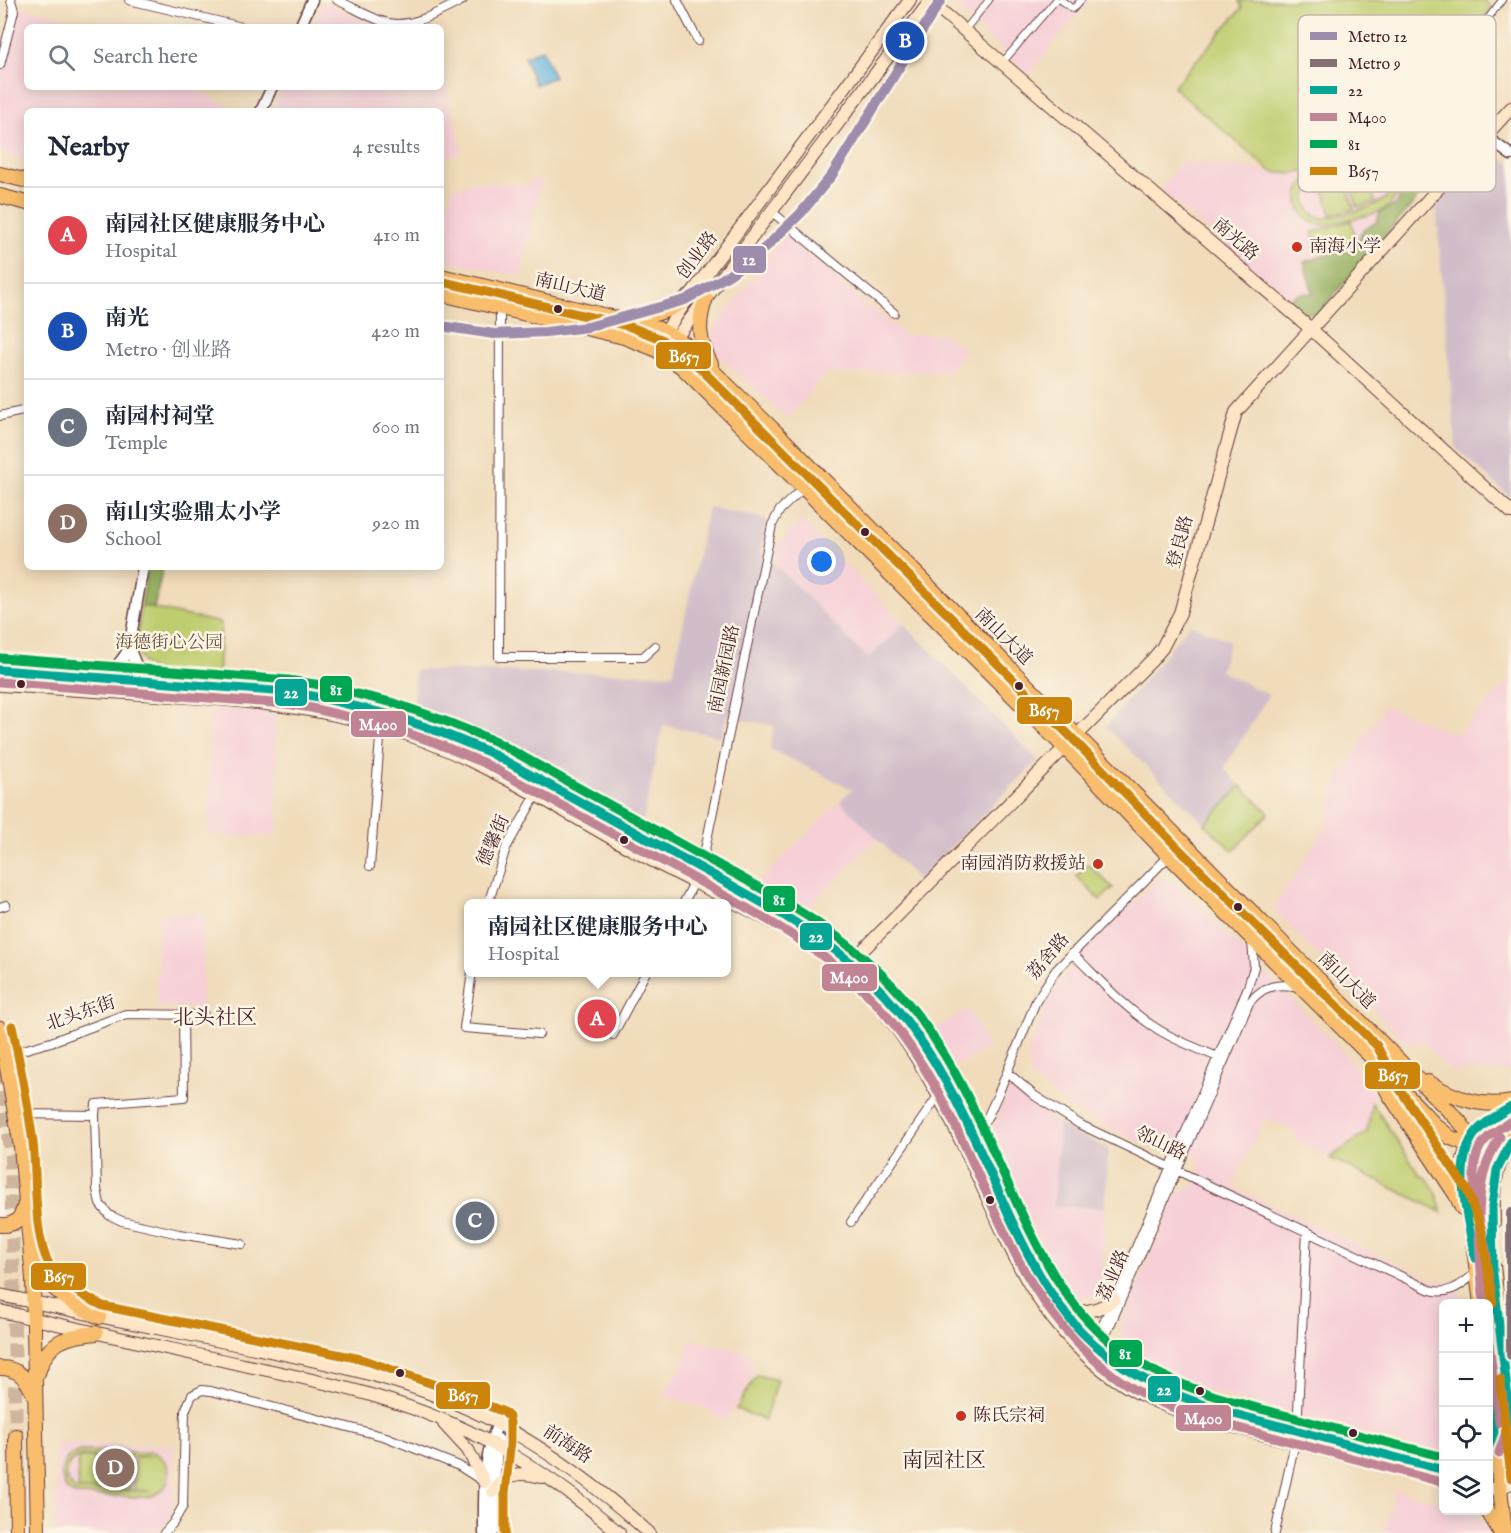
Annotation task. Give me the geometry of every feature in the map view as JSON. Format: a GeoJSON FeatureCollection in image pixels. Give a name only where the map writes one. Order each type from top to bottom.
{"type":"FeatureCollection","features":[{"type":"Feature","properties":{"kind":"main road","name":"创业路"},"geometry":{"type":"LineString","coordinates":[[670,334],[689,297],[910,0]]}},
{"type":"Feature","properties":{"kind":"main road","name":"创业路"},"geometry":{"type":"LineString","coordinates":[[655,349],[706,298],[930,1]]}},
{"type":"Feature","properties":{"kind":"main road","name":"南光路"},"geometry":{"type":"LineString","coordinates":[[930,1],[1311,329],[1511,512]]}},
{"type":"Feature","properties":{"kind":"main road","name":"登良路"},"geometry":{"type":"LineString","coordinates":[[1496,124],[1511,108]]}},
{"type":"Feature","properties":{"kind":"main road"},"geometry":{"type":"LineString","coordinates":[[0,174],[24,180]]}},
{"type":"Feature","properties":{"kind":"main road","name":"登良路"},"geometry":{"type":"LineString","coordinates":[[850,962],[1152,660],[1167,639],[1180,614],[1236,412],[1435,192]]}},
{"type":"Feature","properties":{"kind":"main road"},"geometry":{"type":"LineString","coordinates":[[0,196],[24,202]]}},
{"type":"Feature","properties":{"kind":"main road","name":"南山大道"},"geometry":{"type":"LineString","coordinates":[[444,277],[648,325],[670,334],[716,373],[1452,1114],[1471,1144]]}},
{"type":"Feature","properties":{"kind":"main road","name":"南山大道"},"geometry":{"type":"LineString","coordinates":[[444,295],[618,335],[655,349],[692,376],[1065,748],[1368,1054],[1435,1125],[1450,1138],[1471,1144]]}},
{"type":"Feature","properties":{"kind":"main road"},"geometry":{"type":"LineString","coordinates":[[603,314],[657,315],[672,309],[689,297]]}},
{"type":"Feature","properties":{"kind":"main road"},"geometry":{"type":"LineString","coordinates":[[706,298],[699,320],[699,336],[704,352],[716,373]]}},
{"type":"Feature","properties":{"kind":"main road"},"geometry":{"type":"LineString","coordinates":[[0,670],[309,695],[413,721],[448,733],[489,752],[786,915],[850,962],[881,992],[922,1042],[945,1078],[974,1136],[1021,1257],[1028,1283],[1051,1317],[1090,1360],[1117,1381],[1166,1406],[1207,1419],[1439,1469]]}},
{"type":"Feature","properties":{"kind":"main road"},"geometry":{"type":"LineString","coordinates":[[0,685],[262,703],[323,712],[381,726],[462,757],[727,899]]}},
{"type":"Feature","properties":{"kind":"main road"},"geometry":{"type":"LineString","coordinates":[[731,901],[778,925],[830,960],[853,979],[890,1020],[938,1096],[1021,1257],[1037,1273],[1061,1308],[1096,1348],[1137,1377],[1167,1393],[1296,1437],[1439,1481]]}},
{"type":"Feature","properties":{"kind":"main road"},"geometry":{"type":"LineString","coordinates":[[0,1028],[16,1114],[31,1250],[35,1319],[38,1533]]}},
{"type":"Feature","properties":{"kind":"main road"},"geometry":{"type":"LineString","coordinates":[[1368,1054],[1389,1094],[1456,1195],[1472,1234]]}},
{"type":"Feature","properties":{"kind":"main road"},"geometry":{"type":"LineString","coordinates":[[1402,1064],[1424,1080],[1454,1096],[1485,1104],[1511,1104]]}},
{"type":"Feature","properties":{"kind":"main road"},"geometry":{"type":"LineString","coordinates":[[1480,1299],[1478,1272],[1462,1183],[1463,1163],[1478,1131],[1511,1104]]}},
{"type":"Feature","properties":{"kind":"main road"},"geometry":{"type":"LineString","coordinates":[[1471,1144],[1491,1143],[1511,1130]]}},
{"type":"Feature","properties":{"kind":"main road"},"geometry":{"type":"LineString","coordinates":[[1493,1274],[1494,1182],[1501,1159],[1511,1142]]}},
{"type":"Feature","properties":{"kind":"main road"},"geometry":{"type":"LineString","coordinates":[[1471,1144],[1493,1274],[1511,1422]]}},
{"type":"Feature","properties":{"kind":"main road"},"geometry":{"type":"LineString","coordinates":[[0,1225],[17,1221],[25,1207],[26,1198]]}},
{"type":"Feature","properties":{"kind":"main road"},"geometry":{"type":"LineString","coordinates":[[31,1250],[40,1271],[51,1286],[82,1309],[99,1317]]}},
{"type":"Feature","properties":{"kind":"main road","name":"前海路"},"geometry":{"type":"LineString","coordinates":[[0,1295],[359,1371],[443,1400],[498,1423],[578,1473],[649,1533]]}},
{"type":"Feature","properties":{"kind":"main road"},"geometry":{"type":"LineString","coordinates":[[1061,1308],[1091,1311],[1114,1299]]}},
{"type":"Feature","properties":{"kind":"main road","name":"前海路"},"geometry":{"type":"LineString","coordinates":[[0,1311],[330,1384],[382,1398],[436,1418],[494,1444],[555,1482],[619,1533]]}},
{"type":"Feature","properties":{"kind":"main road"},"geometry":{"type":"LineString","coordinates":[[36,1394],[40,1365],[54,1345],[66,1339],[96,1333]]}},
{"type":"Feature","properties":{"kind":"main road"},"geometry":{"type":"LineString","coordinates":[[0,1368],[10,1369],[23,1377],[36,1394]]}},
{"type":"Feature","properties":{"kind":"main road"},"geometry":{"type":"LineString","coordinates":[[1491,1407],[1503,1533]]}},
{"type":"Feature","properties":{"kind":"main road"},"geometry":{"type":"LineString","coordinates":[[436,1418],[468,1450],[488,1487],[518,1473],[532,1474],[555,1482]]}},
{"type":"Feature","properties":{"kind":"main road"},"geometry":{"type":"LineString","coordinates":[[16,1436],[16,1533]]}},
{"type":"Feature","properties":{"kind":"main road"},"geometry":{"type":"LineString","coordinates":[[1490,1515],[1503,1533]]}},
{"type":"Feature","properties":{"kind":"street"},"geometry":{"type":"LineString","coordinates":[[0,65],[14,11],[11,0]]}},
{"type":"Feature","properties":{"kind":"street"},"geometry":{"type":"LineString","coordinates":[[129,0],[229,24]]}},
{"type":"Feature","properties":{"kind":"street"},"geometry":{"type":"LineString","coordinates":[[301,24],[312,0]]}},
{"type":"Feature","properties":{"kind":"street"},"geometry":{"type":"LineString","coordinates":[[337,0],[382,21],[398,24],[420,19],[463,0]]}},
{"type":"Feature","properties":{"kind":"street"},"geometry":{"type":"LineString","coordinates":[[677,0],[698,41]]}},
{"type":"Feature","properties":{"kind":"street"},"geometry":{"type":"LineString","coordinates":[[964,31],[990,0]]}},
{"type":"Feature","properties":{"kind":"street"},"geometry":{"type":"LineString","coordinates":[[1001,63],[1056,0]]}},
{"type":"Feature","properties":{"kind":"street"},"geometry":{"type":"LineString","coordinates":[[1061,0],[1073,9],[1081,0]]}},
{"type":"Feature","properties":{"kind":"street"},"geometry":{"type":"LineString","coordinates":[[1491,15],[1502,0]]}},
{"type":"Feature","properties":{"kind":"street"},"geometry":{"type":"LineString","coordinates":[[262,108],[271,90]]}},
{"type":"Feature","properties":{"kind":"street"},"geometry":{"type":"LineString","coordinates":[[1496,144],[1511,155]]}},
{"type":"Feature","properties":{"kind":"street"},"geometry":{"type":"LineString","coordinates":[[771,211],[894,313]]}},
{"type":"Feature","properties":{"kind":"street"},"geometry":{"type":"LineString","coordinates":[[500,307],[499,657],[643,657],[655,646]]}},
{"type":"Feature","properties":{"kind":"street"},"geometry":{"type":"LineString","coordinates":[[0,416],[24,411]]}},
{"type":"Feature","properties":{"kind":"street","name":"南园新园路"},"geometry":{"type":"LineString","coordinates":[[685,899],[701,869],[772,525],[780,510],[803,488]]}},
{"type":"Feature","properties":{"kind":"street"},"geometry":{"type":"LineString","coordinates":[[98,677],[117,667],[129,648],[142,570]]}},
{"type":"Feature","properties":{"kind":"street"},"geometry":{"type":"LineString","coordinates":[[129,648],[139,672],[150,681]]}},
{"type":"Feature","properties":{"kind":"street"},"geometry":{"type":"LineString","coordinates":[[370,866],[381,726]]}},
{"type":"Feature","properties":{"kind":"street","name":"德馨街"},"geometry":{"type":"LineString","coordinates":[[489,899],[506,848],[536,795]]}},
{"type":"Feature","properties":{"kind":"street","name":"荔舍路"},"geometry":{"type":"LineString","coordinates":[[974,1136],[988,1116],[1008,1073],[1036,1001],[1056,970],[1169,855]]}},
{"type":"Feature","properties":{"kind":"street","name":"荔业路"},"geometry":{"type":"LineString","coordinates":[[1090,1360],[1174,1168],[1250,980],[1255,956],[1252,939]]}},
{"type":"Feature","properties":{"kind":"street"},"geometry":{"type":"LineString","coordinates":[[1072,953],[1146,1022],[1173,1038],[1218,1058]]}},
{"type":"Feature","properties":{"kind":"street"},"geometry":{"type":"LineString","coordinates":[[471,977],[464,1028],[539,1034]]}},
{"type":"Feature","properties":{"kind":"street"},"geometry":{"type":"LineString","coordinates":[[613,1035],[643,977]]}},
{"type":"Feature","properties":{"kind":"street","name":"荔业路"},"geometry":{"type":"LineString","coordinates":[[1096,1348],[1114,1299],[1249,1003],[1268,986],[1300,987]]}},
{"type":"Feature","properties":{"kind":"street","name":"北头东街"},"geometry":{"type":"LineString","coordinates":[[5,1055],[51,1042],[126,1014],[204,1015]]}},
{"type":"Feature","properties":{"kind":"street"},"geometry":{"type":"LineString","coordinates":[[183,1015],[184,1097],[96,1104],[97,1189],[100,1204],[109,1215],[122,1221],[179,1234],[242,1244]]}},
{"type":"Feature","properties":{"kind":"street","name":"邻山路"},"geometry":{"type":"LineString","coordinates":[[1008,1073],[1035,1096],[1071,1120],[1438,1293],[1453,1290],[1478,1272]]}},
{"type":"Feature","properties":{"kind":"street"},"geometry":{"type":"LineString","coordinates":[[851,1222],[938,1096]]}},
{"type":"Feature","properties":{"kind":"street"},"geometry":{"type":"LineString","coordinates":[[16,1114],[95,1115]]}},
{"type":"Feature","properties":{"kind":"street"},"geometry":{"type":"LineString","coordinates":[[1275,1533],[1296,1437],[1307,1231]]}},
{"type":"Feature","properties":{"kind":"street"},"geometry":{"type":"LineString","coordinates":[[164,1533],[183,1506],[185,1411],[192,1395],[202,1390],[386,1437],[459,1466],[488,1487],[493,1533]]}},
{"type":"Feature","properties":{"kind":"street"},"geometry":{"type":"LineString","coordinates":[[484,1533],[488,1487],[498,1423]]}},
{"type":"Feature","properties":{"kind":"shaded area"},"geometry":{"type":"Polygon","coordinates":[[[963,0],[1090,0],[1028,75],[962,12],[961,2],[963,0]]]}},
{"type":"Feature","properties":{"kind":"shaded area"},"geometry":{"type":"Polygon","coordinates":[[[324,1],[373,24],[313,24],[324,1]]]}},
{"type":"Feature","properties":{"kind":"shaded area"},"geometry":{"type":"Polygon","coordinates":[[[18,6],[90,24],[24,24],[24,90],[197,90],[234,108],[24,108],[24,158],[0,153],[0,86],[18,6]]]}},
{"type":"Feature","properties":{"kind":"shaded area"},"geometry":{"type":"Polygon","coordinates":[[[444,77],[462,153],[444,157],[444,108],[274,108],[282,90],[444,90],[444,77]]]}},
{"type":"Feature","properties":{"kind":"shaded area"},"geometry":{"type":"Polygon","coordinates":[[[1496,154],[1511,165],[1511,498],[1456,448],[1436,205],[1448,192],[1496,192],[1496,154]]]}},
{"type":"Feature","properties":{"kind":"shaded area","name":"南海小学"},"geometry":{"type":"Polygon","coordinates":[[[1183,161],[1291,174],[1298,172],[1298,192],[1418,192],[1314,305],[1298,307],[1160,190],[1183,161]]]}},
{"type":"Feature","properties":{"kind":"shaded area"},"geometry":{"type":"Polygon","coordinates":[[[542,178],[521,276],[444,260],[444,224],[452,188],[477,182],[521,185],[542,178]]]}},
{"type":"Feature","properties":{"kind":"shaded area"},"geometry":{"type":"Polygon","coordinates":[[[786,236],[904,335],[944,335],[965,350],[950,371],[825,373],[788,419],[712,350],[709,335],[786,236]]]}},
{"type":"Feature","properties":{"kind":"shaded area"},"geometry":{"type":"Polygon","coordinates":[[[708,507],[767,519],[761,550],[868,659],[904,624],[1038,760],[918,880],[840,801],[852,789],[770,749],[774,726],[726,716],[722,737],[663,725],[643,822],[494,740],[414,709],[415,670],[673,674],[708,507]]]}},
{"type":"Feature","properties":{"kind":"shaded area"},"geometry":{"type":"Polygon","coordinates":[[[802,521],[904,624],[869,660],[775,564],[778,544],[802,521]]]}},
{"type":"Feature","properties":{"kind":"shaded area"},"geometry":{"type":"Polygon","coordinates":[[[1190,624],[1230,641],[1220,671],[1269,695],[1224,768],[1241,786],[1205,824],[1106,727],[1190,624]]]}},
{"type":"Feature","properties":{"kind":"shaded area"},"geometry":{"type":"Polygon","coordinates":[[[1511,679],[1511,1071],[1451,1071],[1423,1043],[1406,1043],[1273,909],[1327,825],[1336,781],[1385,706],[1457,735],[1511,679]]]}},
{"type":"Feature","properties":{"kind":"shaded area"},"geometry":{"type":"Polygon","coordinates":[[[217,709],[276,713],[277,836],[209,836],[210,715],[217,709]]]}},
{"type":"Feature","properties":{"kind":"shaded area"},"geometry":{"type":"Polygon","coordinates":[[[840,801],[877,839],[804,912],[756,885],[840,801]]]}},
{"type":"Feature","properties":{"kind":"shaded area"},"geometry":{"type":"Polygon","coordinates":[[[1159,878],[1177,883],[1344,1053],[1374,1095],[1367,1132],[1330,1158],[1295,1141],[1298,1133],[1265,1118],[1232,1187],[1434,1281],[1451,1282],[1459,1292],[1460,1299],[1439,1299],[1439,1453],[1189,1386],[1128,1358],[1120,1327],[1178,1192],[1193,1186],[1200,1173],[1196,1154],[1171,1141],[1155,1149],[1072,1110],[1031,1076],[1028,1052],[1055,986],[1089,945],[1159,878]]]}},
{"type":"Feature","properties":{"kind":"shaded area"},"geometry":{"type":"Polygon","coordinates":[[[158,914],[204,914],[202,1008],[157,1007],[158,914]]]}},
{"type":"Feature","properties":{"kind":"shaded area"},"geometry":{"type":"Polygon","coordinates":[[[967,1009],[989,1046],[953,1068],[930,1032],[967,1009]]]}},
{"type":"Feature","properties":{"kind":"shaded area"},"geometry":{"type":"Polygon","coordinates":[[[1010,1088],[1059,1124],[1054,1205],[1105,1208],[1101,1296],[1073,1299],[1061,1283],[1040,1247],[990,1136],[1010,1088]]]}},
{"type":"Feature","properties":{"kind":"shaded area"},"geometry":{"type":"Polygon","coordinates":[[[1059,1124],[1108,1149],[1105,1208],[1054,1206],[1059,1124]]]}},
{"type":"Feature","properties":{"kind":"shaded area"},"geometry":{"type":"Polygon","coordinates":[[[690,1339],[748,1353],[755,1372],[726,1421],[705,1407],[662,1396],[685,1362],[690,1339]]]}},
{"type":"Feature","properties":{"kind":"shaded area"},"geometry":{"type":"Polygon","coordinates":[[[56,1444],[174,1446],[171,1515],[157,1533],[56,1533],[56,1444]]]}},
{"type":"Feature","properties":{"kind":"shaded area"},"geometry":{"type":"Polygon","coordinates":[[[1395,1490],[1439,1502],[1439,1515],[1475,1515],[1484,1522],[1488,1533],[1384,1533],[1395,1490]]]}},
{"type":"Feature","properties":{"kind":"green space"},"geometry":{"type":"Polygon","coordinates":[[[1239,0],[1485,0],[1491,8],[1485,15],[1298,15],[1298,172],[1291,174],[1272,172],[1173,87],[1242,8],[1239,0]]]}},
{"type":"Feature","properties":{"kind":"green space"},"geometry":{"type":"Polygon","coordinates":[[[1299,192],[1308,192],[1306,195],[1307,207],[1315,215],[1324,218],[1368,207],[1385,199],[1389,192],[1397,192],[1393,201],[1382,210],[1370,215],[1322,225],[1305,217],[1301,212],[1299,192]]]}},
{"type":"Feature","properties":{"kind":"green space"},"geometry":{"type":"Polygon","coordinates":[[[1325,192],[1349,192],[1354,209],[1331,215],[1325,192]]]}},
{"type":"Feature","properties":{"kind":"green space"},"geometry":{"type":"Polygon","coordinates":[[[1353,192],[1372,192],[1375,202],[1357,207],[1353,192]]]}},
{"type":"Feature","properties":{"kind":"green space"},"geometry":{"type":"Polygon","coordinates":[[[1402,192],[1413,192],[1417,199],[1318,313],[1303,313],[1287,301],[1298,294],[1313,293],[1304,262],[1358,245],[1361,233],[1377,221],[1380,212],[1396,205],[1402,192]]]}},
{"type":"Feature","properties":{"kind":"green space"},"geometry":{"type":"Polygon","coordinates":[[[1351,221],[1357,242],[1317,252],[1312,232],[1351,221]]]}},
{"type":"Feature","properties":{"kind":"green space"},"geometry":{"type":"Polygon","coordinates":[[[147,570],[162,570],[154,608],[141,606],[147,570]]]}},
{"type":"Feature","properties":{"kind":"green space","name":"海德街心公园"},"geometry":{"type":"Polygon","coordinates":[[[141,606],[221,623],[218,678],[155,672],[145,665],[140,657],[137,642],[141,606]]]}},
{"type":"Feature","properties":{"kind":"green space"},"geometry":{"type":"Polygon","coordinates":[[[1241,786],[1269,813],[1233,851],[1205,824],[1241,786]]]}},
{"type":"Feature","properties":{"kind":"green space"},"geometry":{"type":"Polygon","coordinates":[[[1088,864],[1113,888],[1100,900],[1076,876],[1088,864]]]}},
{"type":"Feature","properties":{"kind":"green space"},"geometry":{"type":"Polygon","coordinates":[[[1372,1103],[1420,1175],[1427,1178],[1436,1192],[1442,1212],[1330,1158],[1367,1132],[1372,1103]]]}},
{"type":"Feature","properties":{"kind":"green space"},"geometry":{"type":"Polygon","coordinates":[[[757,1375],[777,1380],[765,1420],[736,1409],[757,1375]]]}},
{"type":"Feature","properties":{"kind":"green space"},"geometry":{"type":"Polygon","coordinates":[[[80,1451],[152,1452],[165,1462],[169,1476],[163,1489],[148,1497],[75,1495],[66,1489],[61,1473],[67,1458],[80,1451]],[[81,1456],[71,1462],[66,1476],[76,1490],[151,1491],[134,1490],[134,1457],[150,1456],[81,1456]]]}},
{"type":"Feature","properties":{"kind":"green space"},"geometry":{"type":"Polygon","coordinates":[[[78,1458],[130,1458],[130,1490],[78,1490],[78,1458]]]}},
{"type":"Feature","properties":{"kind":"water"},"geometry":{"type":"Polygon","coordinates":[[[542,49],[554,77],[535,85],[524,57],[542,49]]]}},
{"type":"Feature","properties":{"kind":"tunnel"},"geometry":{"type":"LineString","coordinates":[[0,1071],[11,1158],[16,1436]]}},
{"type":"Feature","properties":{"kind":"metro line","name":"12"},"geometry":{"type":"LineString","coordinates":[[444,326],[494,334],[546,332],[588,327],[685,300],[729,275],[766,247],[801,213],[832,175],[941,0]]}},
{"type":"Feature","properties":{"kind":"metro line","name":"9"},"geometry":{"type":"LineString","coordinates":[[1511,1213],[1511,1355]]}},
{"type":"Feature","properties":{"kind":"transit line","name":"B657"},"geometry":{"type":"LineString","coordinates":[[444,282],[628,326],[661,339],[700,368],[1073,739],[1178,848],[1377,1046],[1399,1088],[1467,1190],[1482,1232],[1492,1299]]}},
{"type":"Feature","properties":{"kind":"transit line","name":"81"},"geometry":{"type":"LineString","coordinates":[[1,658],[315,684],[394,703],[495,741],[801,912],[872,965],[914,1011],[950,1064],[979,1120],[1035,1241],[1064,1290],[1087,1320],[1121,1351],[1166,1377],[1215,1396],[1439,1456]]}},
{"type":"Feature","properties":{"kind":"transit line","name":"22"},"geometry":{"type":"LineString","coordinates":[[0,670],[287,692],[391,715],[489,752],[744,892],[818,937],[841,955],[863,973],[905,1019],[924,1045],[956,1101],[1035,1268],[1067,1315],[1093,1343],[1138,1376],[1186,1398],[1238,1415],[1439,1469]]}},
{"type":"Feature","properties":{"kind":"transit line","name":"M400"},"geometry":{"type":"LineString","coordinates":[[0,682],[286,704],[387,726],[484,763],[730,899]]}},
{"type":"Feature","properties":{"kind":"transit line","name":"M400"},"geometry":{"type":"LineString","coordinates":[[731,899],[786,931],[833,964],[875,1002],[896,1028],[916,1054],[933,1082],[1025,1272],[1063,1328],[1113,1375],[1151,1398],[1192,1414],[1439,1481]]}},
{"type":"Feature","properties":{"kind":"transit line","name":"B657"},"geometry":{"type":"LineString","coordinates":[[12,1026],[33,1143],[40,1238],[49,1264],[60,1278],[80,1294],[103,1306],[361,1359],[504,1412],[509,1417],[510,1423],[505,1493],[505,1533]]}},
{"type":"Feature","properties":{"kind":"transit line","name":"22"},"geometry":{"type":"LineString","coordinates":[[1475,1258],[1464,1193],[1464,1159],[1477,1131],[1511,1107]]}},
{"type":"Feature","properties":{"kind":"transit line","name":"M400"},"geometry":{"type":"LineString","coordinates":[[1487,1256],[1474,1187],[1475,1160],[1485,1140],[1511,1121]]}},
{"type":"Feature","properties":{"kind":"transit line","name":"M400"},"geometry":{"type":"LineString","coordinates":[[1484,1299],[1479,1234],[1480,1198],[1486,1166],[1500,1137]]}},
{"type":"Feature","properties":{"kind":"transit line","name":"22"},"geometry":{"type":"LineString","coordinates":[[1511,1142],[1497,1170],[1492,1206],[1493,1274],[1511,1422]]}},
{"type":"Feature","properties":{"kind":"transit line","name":"M400"},"geometry":{"type":"LineString","coordinates":[[1490,1353],[1499,1423]]}},
{"type":"Feature","properties":{"kind":"transit line","name":"B657"},"geometry":{"type":"LineString","coordinates":[[1500,1379],[1511,1478]]}},
{"type":"Feature","properties":{"kind":"transit line","name":"M400"},"geometry":{"type":"LineString","coordinates":[[1499,1453],[1506,1432],[1502,1390]]}},
{"type":"Feature","properties":{"kind":"transit line","name":"22"},"geometry":{"type":"LineString","coordinates":[[1493,1422],[1493,1435]]}},
{"type":"Feature","properties":{"kind":"place","name":"南光"},"geometry":{"type":"Point","coordinates":[905,41]}},
{"type":"Feature","properties":{"kind":"place","name":"南海小学"},"geometry":{"type":"Point","coordinates":[1297,247]}},
{"type":"Feature","properties":{"kind":"place","name":"南园消防救援站"},"geometry":{"type":"Point","coordinates":[1098,864]}},
{"type":"Feature","properties":{"kind":"place","name":"南园社区健康服务中心"},"geometry":{"type":"Point","coordinates":[597,1019]}},
{"type":"Feature","properties":{"kind":"place","name":"南园村祠堂"},"geometry":{"type":"Point","coordinates":[475,1221]}},
{"type":"Feature","properties":{"kind":"place","name":"陈氏宗祠"},"geometry":{"type":"Point","coordinates":[961,1416]}},
{"type":"Feature","properties":{"kind":"place","name":"南山实验鼎太小学"},"geometry":{"type":"Point","coordinates":[115,1468]}},
{"type":"Feature","properties":{"kind":"district","name":"北头社区"},"geometry":{"type":"Point","coordinates":[215,1018]}},
{"type":"Feature","properties":{"kind":"district","name":"南园社区"},"geometry":{"type":"Point","coordinates":[944,1461]}}]}
